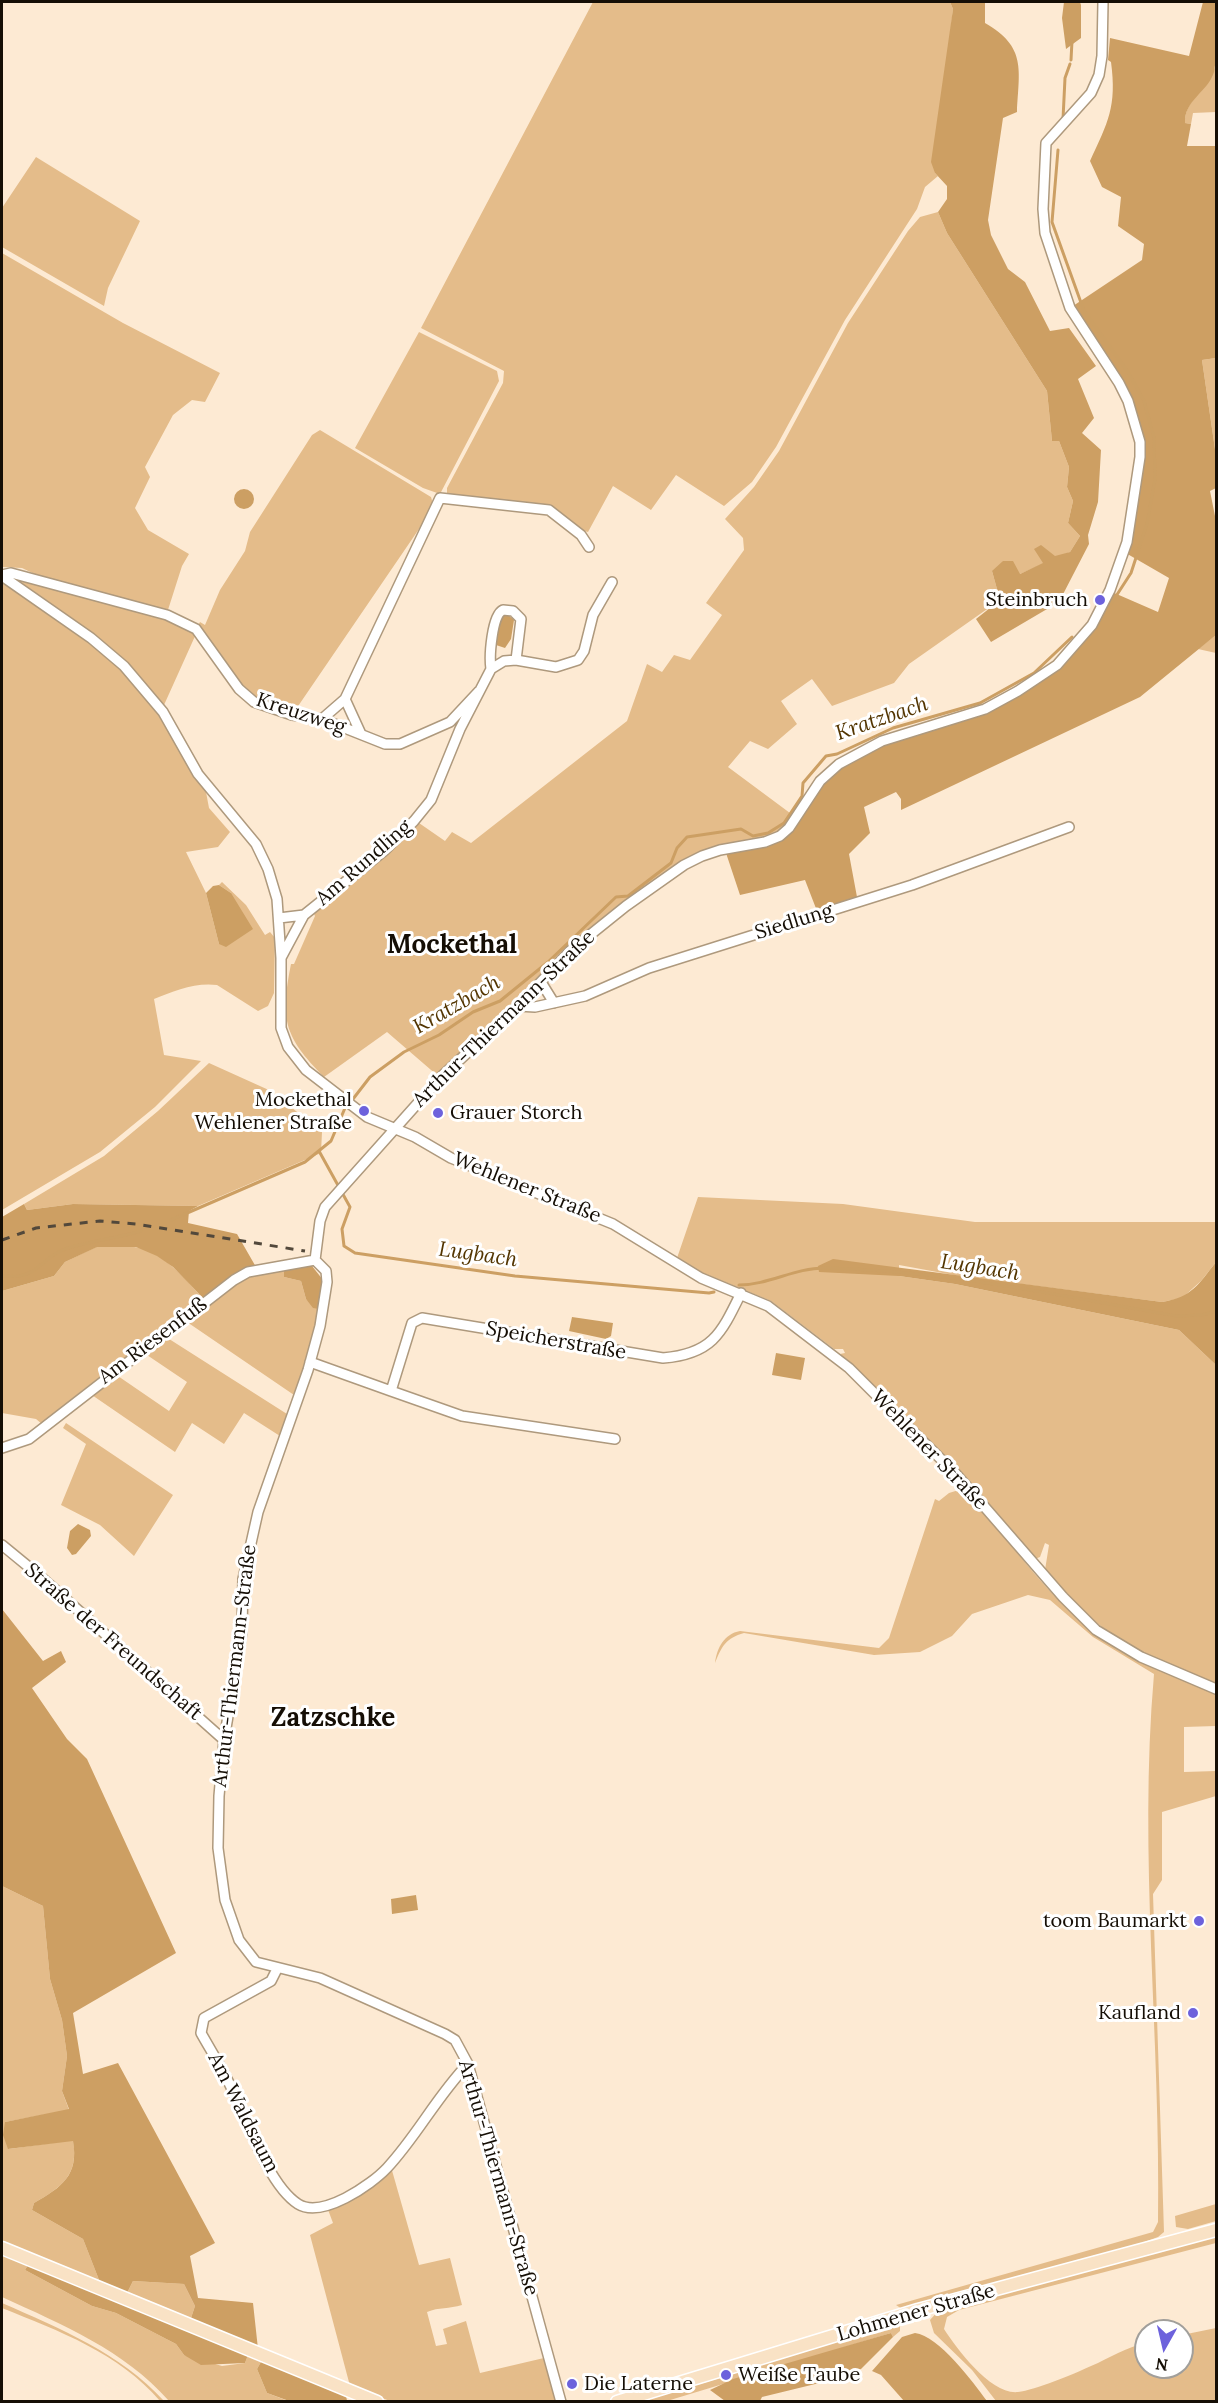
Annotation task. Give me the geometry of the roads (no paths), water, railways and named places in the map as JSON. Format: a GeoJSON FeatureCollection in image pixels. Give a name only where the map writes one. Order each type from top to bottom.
{"type":"FeatureCollection","features":[{"type":"Feature","properties":{"kind":"main road","name":"Lohmener Straße"},"geometry":{"type":"LineString","coordinates":[[617,2402],[918,2310],[1216,2230]]}},
{"type":"Feature","properties":{"kind":"main road"},"geometry":{"type":"LineString","coordinates":[[2,2248],[377,2402]]}},
{"type":"Feature","properties":{"kind":"street","name":"Arthur-Thiermann-Straße"},"geometry":{"type":"LineString","coordinates":[[561,2402],[468,2064],[455,2040],[320,1978],[256,1962],[249,1956],[239,1940],[225,1900],[220,1870],[218,1828],[224,1740],[242,1632],[243,1579],[248,1547],[310,1362],[327,1282],[326,1271],[315,1260],[320,1221],[325,1207],[442,1076],[518,1006],[587,936],[684,865],[720,850],[765,842],[780,836],[789,828],[820,781],[857,752],[882,741],[985,709],[1003,700],[1057,665],[1092,626],[1110,590],[1127,542],[1140,457],[1140,442],[1128,401],[1119,383],[1070,308],[1045,233],[1043,209],[1046,143],[1082,106],[1096,84],[1102,56],[1103,2]]}},
{"type":"Feature","properties":{"kind":"street"},"geometry":{"type":"LineString","coordinates":[[322,719],[345,699],[440,498],[549,510],[580,535],[589,547]]}},
{"type":"Feature","properties":{"kind":"street","name":"Kreuzweg"},"geometry":{"type":"LineString","coordinates":[[2,575],[11,573],[167,615],[196,629],[239,689],[254,702],[291,715],[322,719],[385,744],[400,744],[450,722],[479,691]]}},
{"type":"Feature","properties":{"kind":"street","name":"Wehlener Straße"},"geometry":{"type":"LineString","coordinates":[[2,575],[91,638],[124,666],[148,691],[198,774],[256,844],[273,883],[279,918],[281,958],[279,1014],[288,1047],[306,1070],[353,1108],[394,1129],[415,1137],[451,1158],[604,1220],[701,1278],[768,1306],[849,1368],[956,1474],[1063,1597],[1096,1630],[1140,1657],[1216,1689]]}},
{"type":"Feature","properties":{"kind":"street"},"geometry":{"type":"LineString","coordinates":[[490,669],[504,661],[516,660],[555,667],[578,660],[584,651],[593,615],[612,582]]}},
{"type":"Feature","properties":{"kind":"street","name":"Am Rundling"},"geometry":{"type":"LineString","coordinates":[[281,958],[304,915],[385,850],[431,800],[460,729],[490,669],[489,657],[496,617],[503,610],[513,612],[520,619],[516,660]]}},
{"type":"Feature","properties":{"kind":"street"},"geometry":{"type":"LineString","coordinates":[[345,699],[361,734]]}},
{"type":"Feature","properties":{"kind":"street","name":"Siedlung"},"geometry":{"type":"LineString","coordinates":[[518,1006],[535,1007],[585,996],[673,960],[912,885],[1069,827]]}},
{"type":"Feature","properties":{"kind":"street"},"geometry":{"type":"LineString","coordinates":[[279,918],[304,915]]}},
{"type":"Feature","properties":{"kind":"street"},"geometry":{"type":"LineString","coordinates":[[541,982],[554,1003]]}},
{"type":"Feature","properties":{"kind":"street","name":"Am Riesenfuß"},"geometry":{"type":"LineString","coordinates":[[2,1448],[29,1439],[234,1280],[248,1272],[315,1260]]}},
{"type":"Feature","properties":{"kind":"street","name":"Speicherstraße"},"geometry":{"type":"LineString","coordinates":[[391,1390],[412,1323],[422,1318],[663,1358],[681,1357],[711,1344],[721,1332],[741,1293]]}},
{"type":"Feature","properties":{"kind":"street"},"geometry":{"type":"LineString","coordinates":[[310,1362],[462,1416],[615,1439]]}},
{"type":"Feature","properties":{"kind":"street","name":"Straße der Freundschaft"},"geometry":{"type":"LineString","coordinates":[[2,1545],[224,1740]]}},
{"type":"Feature","properties":{"kind":"street","name":"Am Waldsaum"},"geometry":{"type":"LineString","coordinates":[[277,1969],[271,1981],[204,2018],[201,2034],[228,2080],[268,2167],[298,2204],[307,2206],[328,2204],[371,2183],[388,2168],[468,2064]]}},
{"type":"Feature","properties":{"kind":"waterway","name":"Kratzbach"},"geometry":{"type":"LineString","coordinates":[[1071,60],[1072,41]]}},
{"type":"Feature","properties":{"kind":"waterway","name":"Kratzbach"},"geometry":{"type":"LineString","coordinates":[[1063,119],[1065,78],[1070,64]]}},
{"type":"Feature","properties":{"kind":"waterway","name":"Kratzbach"},"geometry":{"type":"LineString","coordinates":[[1058,150],[1052,222],[1084,311],[1128,372],[1144,401],[1154,438],[1155,479],[1147,524],[1131,573],[1098,624]]}},
{"type":"Feature","properties":{"kind":"waterway","name":"Kratzbach"},"geometry":{"type":"LineString","coordinates":[[353,1099],[370,1077],[404,1052],[439,1035],[473,1012],[500,1001],[548,962],[616,897],[628,896],[671,863],[677,848],[687,837],[741,829],[753,836],[768,833],[784,823],[802,796],[803,783],[826,756],[837,754],[893,728],[980,703],[1034,673],[1072,637]]}},
{"type":"Feature","properties":{"kind":"waterway","name":"Kratzbach"},"geometry":{"type":"LineString","coordinates":[[171,1220],[305,1162],[331,1141],[345,1108]]}},
{"type":"Feature","properties":{"kind":"waterway","name":"Lugbach"},"geometry":{"type":"LineString","coordinates":[[319,1151],[350,1207],[342,1229],[344,1246],[355,1253],[515,1276],[714,1292]]}},
{"type":"Feature","properties":{"kind":"waterway","name":"Kratzbach"},"geometry":{"type":"LineString","coordinates":[[2,1276],[25,1275],[58,1252],[68,1248],[141,1231]]}},
{"type":"Feature","properties":{"kind":"waterway","name":"Lugbach"},"geometry":{"type":"LineString","coordinates":[[739,1285],[813,1269],[869,1270],[1001,1285],[1177,1316],[1202,1315],[1216,1311]]}},
{"type":"Feature","properties":{"kind":"railway"},"geometry":{"type":"LineString","coordinates":[[2,1240],[36,1228],[100,1221],[136,1224],[305,1251]]}},
{"type":"Feature","properties":{"kind":"place","name":"Steinbruch"},"geometry":{"type":"Point","coordinates":[1100,600]}},
{"type":"Feature","properties":{"kind":"place","name":"Mockethal Wehlener Straße"},"geometry":{"type":"Point","coordinates":[364,1111]}},
{"type":"Feature","properties":{"kind":"place","name":"Grauer Storch"},"geometry":{"type":"Point","coordinates":[438,1113]}},
{"type":"Feature","properties":{"kind":"place","name":"toom Baumarkt"},"geometry":{"type":"Point","coordinates":[1199,1921]}},
{"type":"Feature","properties":{"kind":"place","name":"Kaufland"},"geometry":{"type":"Point","coordinates":[1193,2013]}},
{"type":"Feature","properties":{"kind":"place","name":"Weiße Taube"},"geometry":{"type":"Point","coordinates":[726,2375]}},
{"type":"Feature","properties":{"kind":"place","name":"Die Laterne"},"geometry":{"type":"Point","coordinates":[572,2384]}},
{"type":"Feature","properties":{"kind":"district","name":"Mockethal"},"geometry":{"type":"Point","coordinates":[452,946]}},
{"type":"Feature","properties":{"kind":"district","name":"Zatzschke"},"geometry":{"type":"Point","coordinates":[333,1719]}}]}
